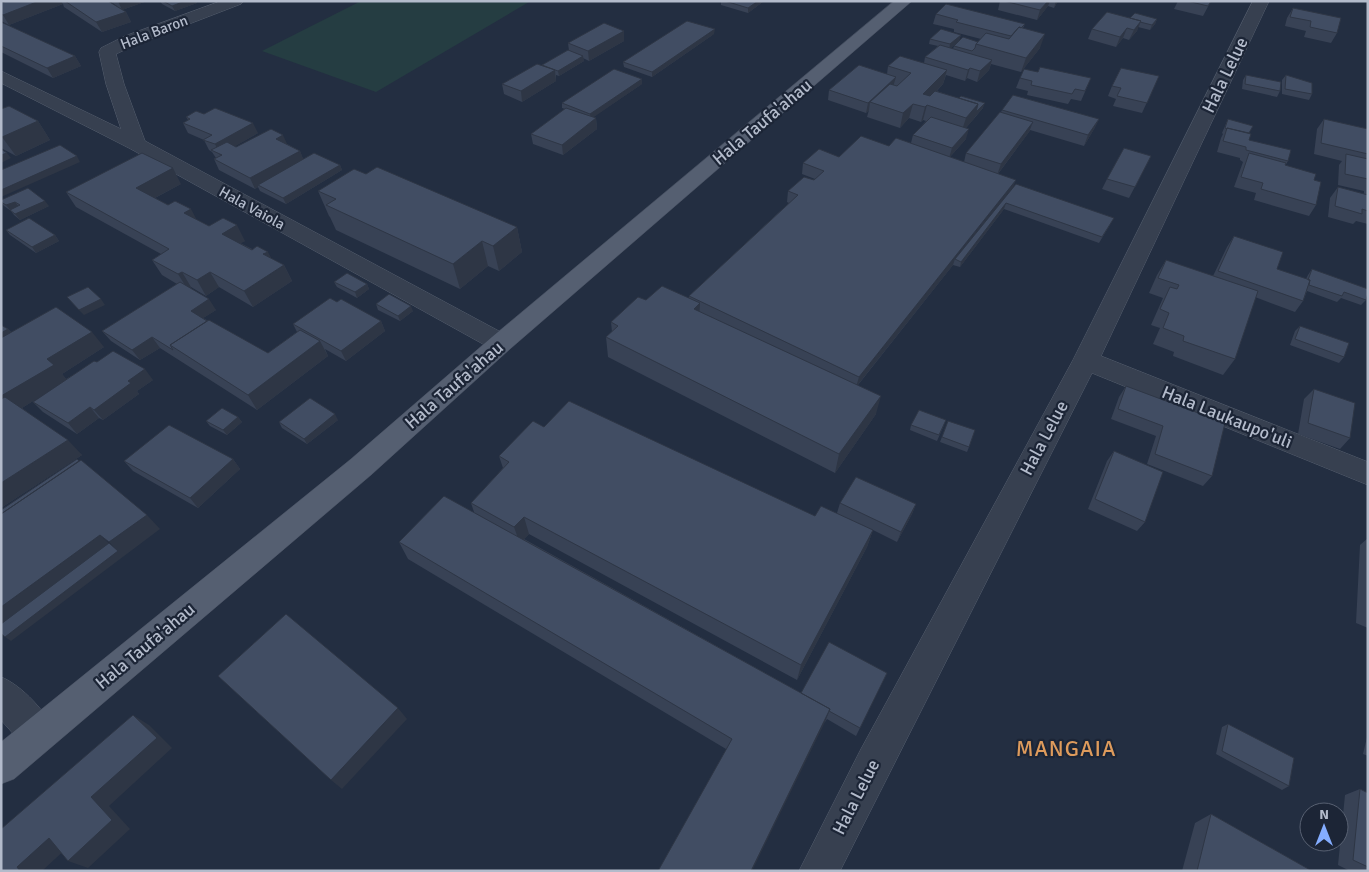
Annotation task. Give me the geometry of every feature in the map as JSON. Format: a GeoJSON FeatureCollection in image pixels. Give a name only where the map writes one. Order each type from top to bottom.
{"type":"FeatureCollection","features":[{"type":"Feature","properties":{"kind":"main road","name":"Hala Taufa'ahau"},"geometry":{"type":"LineString","coordinates":[[1,766],[360,468],[501,344],[904,1]]}},
{"type":"Feature","properties":{"kind":"street","name":"Hala Lelue"},"geometry":{"type":"LineString","coordinates":[[819,871],[878,753],[1086,360],[1261,1]]}},
{"type":"Feature","properties":{"kind":"street","name":"Hala Baron"},"geometry":{"type":"LineString","coordinates":[[136,144],[115,84],[107,52],[130,40],[233,2]]}},
{"type":"Feature","properties":{"kind":"street","name":"Hala Vaiola"},"geometry":{"type":"LineString","coordinates":[[1,76],[136,144],[501,344]]}},
{"type":"Feature","properties":{"kind":"street","name":"Hala Laukaupo'uli"},"geometry":{"type":"LineString","coordinates":[[1086,360],[1368,474]]}},
{"type":"Feature","properties":{"kind":"street"},"geometry":{"type":"LineString","coordinates":[[1,694],[38,734]]}},
{"type":"Feature","properties":{"kind":"green space"},"geometry":{"type":"Polygon","coordinates":[[[361,1],[529,2],[376,92],[262,51],[361,1]]]}},
{"type":"Feature","properties":{"kind":"building"},"geometry":{"type":"Polygon","coordinates":[[[7,1],[39,1],[3,15],[1,14],[1,3],[7,1]]]}},
{"type":"Feature","properties":{"kind":"building"},"geometry":{"type":"Polygon","coordinates":[[[65,1],[108,1],[126,12],[96,22],[65,1]]]}},
{"type":"Feature","properties":{"kind":"building"},"geometry":{"type":"Polygon","coordinates":[[[163,1],[185,1],[172,6],[163,1]]]}},
{"type":"Feature","properties":{"kind":"building"},"geometry":{"type":"Polygon","coordinates":[[[725,1],[758,1],[748,8],[725,1]]]}},
{"type":"Feature","properties":{"kind":"building"},"geometry":{"type":"Polygon","coordinates":[[[1004,1],[1048,1],[1040,10],[1004,1]]]}},
{"type":"Feature","properties":{"kind":"building"},"geometry":{"type":"Polygon","coordinates":[[[1187,1],[1211,1],[1208,6],[1187,1]]]}},
{"type":"Feature","properties":{"kind":"building"},"geometry":{"type":"Polygon","coordinates":[[[946,4],[1025,24],[1021,28],[1019,27],[1011,36],[956,22],[958,20],[936,14],[946,4]]]}},
{"type":"Feature","properties":{"kind":"building"},"geometry":{"type":"Polygon","coordinates":[[[1293,8],[1341,18],[1337,33],[1310,27],[1311,21],[1290,17],[1293,8]]]}},
{"type":"Feature","properties":{"kind":"building"},"geometry":{"type":"Polygon","coordinates":[[[1107,12],[1141,21],[1134,30],[1127,28],[1120,37],[1092,29],[1107,12]]]}},
{"type":"Feature","properties":{"kind":"building"},"geometry":{"type":"Polygon","coordinates":[[[1135,13],[1157,19],[1152,25],[1140,22],[1130,18],[1135,13]]]}},
{"type":"Feature","properties":{"kind":"building"},"geometry":{"type":"Polygon","coordinates":[[[687,21],[715,29],[652,72],[623,62],[687,21]]]}},
{"type":"Feature","properties":{"kind":"building"},"geometry":{"type":"Polygon","coordinates":[[[1,22],[75,56],[47,68],[1,46],[1,22]]]}},
{"type":"Feature","properties":{"kind":"building"},"geometry":{"type":"Polygon","coordinates":[[[604,23],[624,31],[588,51],[568,43],[604,23]]]}},
{"type":"Feature","properties":{"kind":"building"},"geometry":{"type":"Polygon","coordinates":[[[1019,27],[1045,34],[1026,58],[976,44],[986,33],[1009,39],[1019,27]]]}},
{"type":"Feature","properties":{"kind":"building"},"geometry":{"type":"Polygon","coordinates":[[[941,29],[961,35],[950,44],[930,39],[941,29]]]}},
{"type":"Feature","properties":{"kind":"building"},"geometry":{"type":"Polygon","coordinates":[[[963,37],[978,42],[972,51],[954,46],[963,37]]]}},
{"type":"Feature","properties":{"kind":"building"},"geometry":{"type":"Polygon","coordinates":[[[940,45],[992,60],[980,71],[970,68],[968,70],[925,57],[940,45]]]}},
{"type":"Feature","properties":{"kind":"building"},"geometry":{"type":"Polygon","coordinates":[[[568,50],[583,56],[558,71],[542,65],[568,50]]]}},
{"type":"Feature","properties":{"kind":"building"},"geometry":{"type":"Polygon","coordinates":[[[900,56],[947,70],[923,94],[930,96],[935,91],[978,104],[966,118],[927,105],[925,107],[913,104],[903,113],[870,102],[890,84],[897,86],[911,73],[888,66],[900,56]]]}},
{"type":"Feature","properties":{"kind":"building"},"geometry":{"type":"Polygon","coordinates":[[[537,64],[555,70],[521,91],[502,84],[537,64]]]}},
{"type":"Feature","properties":{"kind":"building"},"geometry":{"type":"Polygon","coordinates":[[[859,65],[896,77],[868,103],[829,90],[859,65]]]}},
{"type":"Feature","properties":{"kind":"building"},"geometry":{"type":"Polygon","coordinates":[[[1040,67],[1091,78],[1085,91],[1075,89],[1072,94],[1031,85],[1032,81],[1020,78],[1024,69],[1038,72],[1040,67]]]}},
{"type":"Feature","properties":{"kind":"building"},"geometry":{"type":"Polygon","coordinates":[[[1121,68],[1159,76],[1147,103],[1117,96],[1121,88],[1112,86],[1121,68]]]}},
{"type":"Feature","properties":{"kind":"building"},"geometry":{"type":"Polygon","coordinates":[[[614,69],[642,79],[590,114],[562,103],[614,69]]]}},
{"type":"Feature","properties":{"kind":"building"},"geometry":{"type":"Polygon","coordinates":[[[1246,75],[1281,82],[1280,91],[1245,84],[1246,75]]]}},
{"type":"Feature","properties":{"kind":"building"},"geometry":{"type":"Polygon","coordinates":[[[1286,75],[1312,83],[1312,94],[1285,89],[1286,75]]]}},
{"type":"Feature","properties":{"kind":"building"},"geometry":{"type":"Polygon","coordinates":[[[1013,95],[1099,119],[1088,135],[1002,110],[1013,95]]]}},
{"type":"Feature","properties":{"kind":"building"},"geometry":{"type":"Polygon","coordinates":[[[961,96],[985,103],[976,112],[978,104],[959,98],[961,96]]]}},
{"type":"Feature","properties":{"kind":"building"},"geometry":{"type":"Polygon","coordinates":[[[9,106],[38,121],[1,137],[1,109],[9,106]]]}},
{"type":"Feature","properties":{"kind":"building"},"geometry":{"type":"Polygon","coordinates":[[[215,108],[253,123],[215,144],[203,140],[212,135],[183,123],[190,119],[186,117],[196,111],[204,114],[215,108]]]}},
{"type":"Feature","properties":{"kind":"building"},"geometry":{"type":"Polygon","coordinates":[[[566,108],[596,118],[562,145],[531,134],[566,108]]]}},
{"type":"Feature","properties":{"kind":"building"},"geometry":{"type":"Polygon","coordinates":[[[1000,112],[1033,122],[1001,164],[966,153],[1000,112]]]}},
{"type":"Feature","properties":{"kind":"building"},"geometry":{"type":"Polygon","coordinates":[[[931,117],[969,129],[952,148],[913,135],[931,117]]]}},
{"type":"Feature","properties":{"kind":"building"},"geometry":{"type":"Polygon","coordinates":[[[1228,119],[1253,126],[1249,133],[1227,129],[1225,128],[1228,119]]]}},
{"type":"Feature","properties":{"kind":"building"},"geometry":{"type":"Polygon","coordinates":[[[1324,119],[1368,129],[1368,154],[1321,143],[1324,119]]]}},
{"type":"Feature","properties":{"kind":"building"},"geometry":{"type":"Polygon","coordinates":[[[1227,128],[1251,134],[1249,140],[1291,150],[1288,161],[1246,150],[1246,147],[1223,141],[1227,128]]]}},
{"type":"Feature","properties":{"kind":"building"},"geometry":{"type":"Polygon","coordinates":[[[271,129],[283,135],[276,139],[300,151],[250,178],[214,159],[222,155],[211,150],[227,142],[236,147],[271,129]]]}},
{"type":"Feature","properties":{"kind":"building"},"geometry":{"type":"Polygon","coordinates":[[[861,136],[889,146],[896,138],[1016,180],[859,377],[689,296],[798,195],[788,191],[804,177],[814,180],[824,171],[803,163],[819,149],[839,157],[861,136]]]}},
{"type":"Feature","properties":{"kind":"building"},"geometry":{"type":"Polygon","coordinates":[[[60,145],[77,156],[1,190],[1,170],[60,145]]]}},
{"type":"Feature","properties":{"kind":"building"},"geometry":{"type":"Polygon","coordinates":[[[1124,148],[1151,156],[1135,187],[1107,179],[1124,148]]]}},
{"type":"Feature","properties":{"kind":"building"},"geometry":{"type":"Polygon","coordinates":[[[1,149],[7,153],[1,155],[1,149]]]}},
{"type":"Feature","properties":{"kind":"building"},"geometry":{"type":"Polygon","coordinates":[[[142,153],[173,168],[136,188],[168,205],[175,201],[191,209],[184,213],[209,226],[223,218],[237,225],[222,234],[252,250],[257,246],[268,252],[263,254],[284,265],[244,291],[210,272],[197,280],[182,272],[178,274],[152,260],[169,249],[66,192],[142,153]]]}},
{"type":"Feature","properties":{"kind":"building"},"geometry":{"type":"Polygon","coordinates":[[[314,153],[340,165],[283,198],[258,185],[314,153]]]}},
{"type":"Feature","properties":{"kind":"building"},"geometry":{"type":"Polygon","coordinates":[[[1249,153],[1286,163],[1285,165],[1316,174],[1314,180],[1321,182],[1316,205],[1261,189],[1263,183],[1241,177],[1249,153]]]}},
{"type":"Feature","properties":{"kind":"building"},"geometry":{"type":"Polygon","coordinates":[[[1346,154],[1368,159],[1368,179],[1345,174],[1346,154]]]}},
{"type":"Feature","properties":{"kind":"building"},"geometry":{"type":"Polygon","coordinates":[[[377,167],[517,227],[493,246],[482,241],[453,264],[326,205],[336,199],[318,191],[354,169],[366,174],[377,167]]]}},
{"type":"Feature","properties":{"kind":"building"},"geometry":{"type":"Polygon","coordinates":[[[1016,184],[1114,218],[1102,237],[1006,203],[961,262],[955,259],[1016,184]]]}},
{"type":"Feature","properties":{"kind":"building"},"geometry":{"type":"Polygon","coordinates":[[[1338,187],[1368,195],[1368,211],[1362,209],[1362,214],[1335,206],[1338,187]]]}},
{"type":"Feature","properties":{"kind":"building"},"geometry":{"type":"Polygon","coordinates":[[[28,188],[45,201],[15,214],[10,210],[20,205],[15,202],[6,205],[1,202],[1,200],[28,188]]]}},
{"type":"Feature","properties":{"kind":"building"},"geometry":{"type":"Polygon","coordinates":[[[29,218],[55,235],[32,247],[6,230],[29,218]]]}},
{"type":"Feature","properties":{"kind":"building"},"geometry":{"type":"Polygon","coordinates":[[[1234,236],[1283,252],[1277,269],[1310,280],[1303,301],[1218,271],[1234,236]]]}},
{"type":"Feature","properties":{"kind":"building"},"geometry":{"type":"Polygon","coordinates":[[[1166,260],[1258,291],[1235,359],[1183,341],[1184,336],[1163,328],[1169,313],[1160,309],[1170,287],[1177,289],[1179,285],[1158,278],[1166,260]]]}},
{"type":"Feature","properties":{"kind":"building"},"geometry":{"type":"Polygon","coordinates":[[[1312,269],[1368,289],[1366,300],[1344,292],[1342,296],[1309,285],[1310,280],[1308,280],[1312,269]]]}},
{"type":"Feature","properties":{"kind":"building"},"geometry":{"type":"Polygon","coordinates":[[[347,273],[367,284],[355,292],[334,282],[347,273]]]}},
{"type":"Feature","properties":{"kind":"building"},"geometry":{"type":"Polygon","coordinates":[[[180,282],[209,299],[191,311],[207,321],[170,345],[173,350],[152,337],[132,350],[102,331],[180,282]]]}},
{"type":"Feature","properties":{"kind":"building"},"geometry":{"type":"Polygon","coordinates":[[[662,286],[700,303],[694,309],[881,396],[839,454],[606,337],[618,326],[611,322],[638,297],[646,300],[662,286]]]}},
{"type":"Feature","properties":{"kind":"building"},"geometry":{"type":"Polygon","coordinates":[[[88,287],[101,299],[79,310],[67,297],[88,287]]]}},
{"type":"Feature","properties":{"kind":"building"},"geometry":{"type":"Polygon","coordinates":[[[389,294],[411,306],[398,316],[376,304],[389,294]]]}},
{"type":"Feature","properties":{"kind":"building"},"geometry":{"type":"Polygon","coordinates":[[[330,298],[337,302],[341,299],[381,321],[341,351],[293,324],[330,298]]]}},
{"type":"Feature","properties":{"kind":"building"},"geometry":{"type":"Polygon","coordinates":[[[56,307],[92,332],[47,359],[54,365],[1,396],[1,338],[56,307]]]}},
{"type":"Feature","properties":{"kind":"building"},"geometry":{"type":"Polygon","coordinates":[[[209,320],[268,353],[300,330],[320,341],[248,395],[170,345],[209,320]]]}},
{"type":"Feature","properties":{"kind":"building"},"geometry":{"type":"Polygon","coordinates":[[[1,325],[8,329],[1,333],[1,325]]]}},
{"type":"Feature","properties":{"kind":"building"},"geometry":{"type":"Polygon","coordinates":[[[1300,326],[1349,343],[1344,357],[1295,339],[1300,326]]]}},
{"type":"Feature","properties":{"kind":"building"},"geometry":{"type":"Polygon","coordinates":[[[113,351],[145,369],[128,381],[131,383],[94,410],[90,407],[68,423],[33,402],[94,361],[97,362],[113,351]]]}},
{"type":"Feature","properties":{"kind":"building"},"geometry":{"type":"Polygon","coordinates":[[[1126,386],[1225,423],[1212,476],[1155,454],[1163,426],[1118,409],[1126,386]]]}},
{"type":"Feature","properties":{"kind":"building"},"geometry":{"type":"Polygon","coordinates":[[[1314,389],[1355,403],[1350,438],[1308,423],[1314,389]]]}},
{"type":"Feature","properties":{"kind":"building"},"geometry":{"type":"Polygon","coordinates":[[[5,397],[68,440],[1,483],[1,399],[5,397]]]}},
{"type":"Feature","properties":{"kind":"building"},"geometry":{"type":"Polygon","coordinates":[[[310,398],[335,414],[304,439],[279,422],[310,398]]]}},
{"type":"Feature","properties":{"kind":"building"},"geometry":{"type":"Polygon","coordinates":[[[569,401],[815,516],[821,506],[873,530],[801,665],[524,517],[514,527],[471,503],[509,462],[499,456],[533,421],[544,427],[569,401]]]}},
{"type":"Feature","properties":{"kind":"building"},"geometry":{"type":"Polygon","coordinates":[[[222,408],[238,417],[223,430],[206,421],[222,408]]]}},
{"type":"Feature","properties":{"kind":"building"},"geometry":{"type":"Polygon","coordinates":[[[919,410],[946,420],[939,435],[911,425],[919,410]]]}},
{"type":"Feature","properties":{"kind":"building"},"geometry":{"type":"Polygon","coordinates":[[[948,421],[975,430],[969,447],[942,437],[948,421]]]}},
{"type":"Feature","properties":{"kind":"building"},"geometry":{"type":"Polygon","coordinates":[[[169,425],[233,459],[190,498],[124,461],[169,425]]]}},
{"type":"Feature","properties":{"kind":"building"},"geometry":{"type":"Polygon","coordinates":[[[1114,451],[1163,472],[1145,522],[1095,499],[1114,451]]]}},
{"type":"Feature","properties":{"kind":"building"},"geometry":{"type":"Polygon","coordinates":[[[77,459],[79,461],[1,514],[1,510],[77,459]]]}},
{"type":"Feature","properties":{"kind":"building"},"geometry":{"type":"Polygon","coordinates":[[[81,460],[147,515],[109,542],[100,535],[1,607],[1,514],[81,460]]]}},
{"type":"Feature","properties":{"kind":"building"},"geometry":{"type":"Polygon","coordinates":[[[856,477],[916,504],[901,532],[840,503],[856,477]]]}},
{"type":"Feature","properties":{"kind":"building"},"geometry":{"type":"Polygon","coordinates":[[[444,496],[830,709],[751,871],[658,871],[732,739],[399,542],[444,496]]]}},
{"type":"Feature","properties":{"kind":"building"},"geometry":{"type":"Polygon","coordinates":[[[109,543],[118,551],[5,637],[1,633],[1,624],[109,543]]]}},
{"type":"Feature","properties":{"kind":"building"},"geometry":{"type":"Polygon","coordinates":[[[286,614],[398,708],[331,780],[218,676],[286,614]]]}},
{"type":"Feature","properties":{"kind":"building"},"geometry":{"type":"Polygon","coordinates":[[[829,642],[887,673],[860,728],[801,693],[829,642]]]}},
{"type":"Feature","properties":{"kind":"building"},"geometry":{"type":"Polygon","coordinates":[[[133,715],[157,738],[91,797],[112,820],[68,861],[49,838],[17,867],[20,871],[1,871],[1,829],[133,715]]]}},
{"type":"Feature","properties":{"kind":"building"},"geometry":{"type":"Polygon","coordinates":[[[1228,724],[1294,758],[1289,786],[1222,751],[1228,724]]]}},
{"type":"Feature","properties":{"kind":"building"},"geometry":{"type":"Polygon","coordinates":[[[1360,789],[1368,793],[1368,867],[1353,860],[1360,789]]]}},
{"type":"Feature","properties":{"kind":"building"},"geometry":{"type":"Polygon","coordinates":[[[1211,814],[1312,871],[1197,871],[1211,814]]]}},
{"type":"Feature","properties":{"kind":"district","name":"MANGAIA"},"geometry":{"type":"Point","coordinates":[1066,748]}}]}
